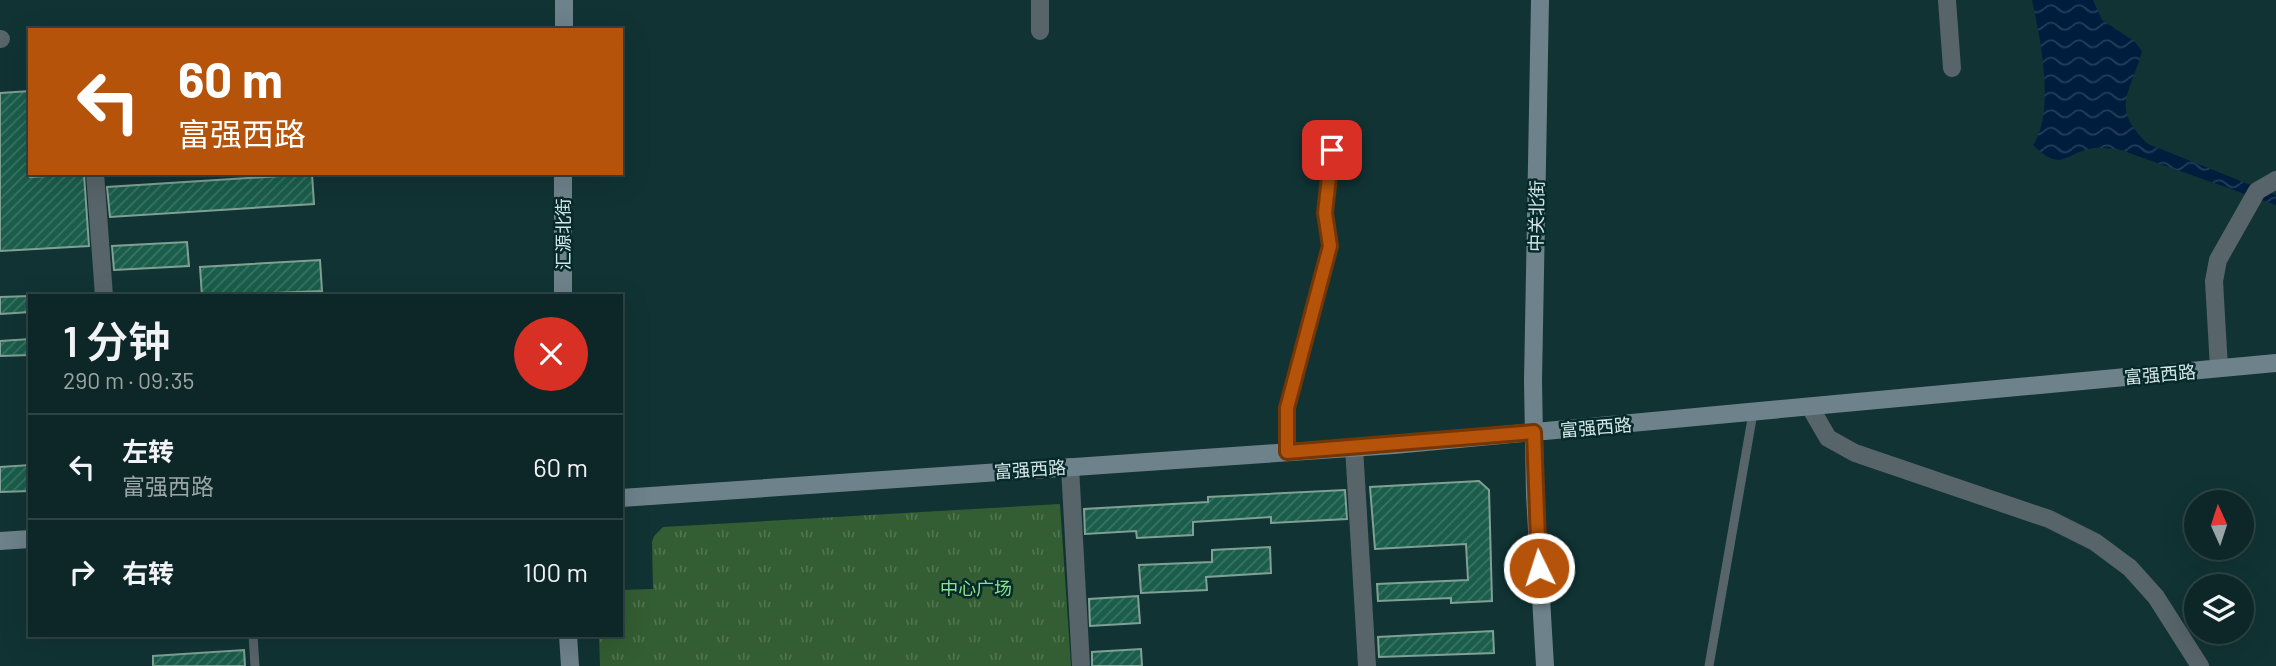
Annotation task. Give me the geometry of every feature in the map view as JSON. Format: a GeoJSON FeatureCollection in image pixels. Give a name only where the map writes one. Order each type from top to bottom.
{"type":"FeatureCollection","features":[{"type":"Feature","properties":{"kind":"street"},"geometry":{"type":"LineString","coordinates":[[564,0],[564,28]]}},
{"type":"Feature","properties":{"kind":"street"},"geometry":{"type":"LineString","coordinates":[[1040,0],[1040,31]]}},
{"type":"Feature","properties":{"kind":"street","name":"中关北街"},"geometry":{"type":"LineString","coordinates":[[1540,0],[1534,432],[1545,666]]}},
{"type":"Feature","properties":{"kind":"street"},"geometry":{"type":"LineString","coordinates":[[1947,0],[1952,68]]}},
{"type":"Feature","properties":{"kind":"street"},"geometry":{"type":"LineString","coordinates":[[95,175],[104,294]]}},
{"type":"Feature","properties":{"kind":"street","name":"汇源北街"},"geometry":{"type":"LineString","coordinates":[[563,175],[563,294]]}},
{"type":"Feature","properties":{"kind":"street"},"geometry":{"type":"LineString","coordinates":[[2219,369],[2214,281],[2218,260],[2257,191],[2276,180]]}},
{"type":"Feature","properties":{"kind":"street","name":"富强西路"},"geometry":{"type":"LineString","coordinates":[[623,498],[1354,447],[2276,363]]}},
{"type":"Feature","properties":{"kind":"street"},"geometry":{"type":"LineString","coordinates":[[1810,407],[1828,438],[1855,453],[2049,519],[2095,542],[2130,568],[2156,597],[2200,666]]}},
{"type":"Feature","properties":{"kind":"street"},"geometry":{"type":"LineString","coordinates":[[1354,447],[1367,666]]}},
{"type":"Feature","properties":{"kind":"street"},"geometry":{"type":"LineString","coordinates":[[1070,467],[1081,666]]}},
{"type":"Feature","properties":{"kind":"street"},"geometry":{"type":"LineString","coordinates":[[0,541],[28,539]]}},
{"type":"Feature","properties":{"kind":"street"},"geometry":{"type":"LineString","coordinates":[[568,637],[570,666]]}},
{"type":"Feature","properties":{"kind":"lane"},"geometry":{"type":"LineString","coordinates":[[1287,452],[1287,408],[1330,246],[1325,213],[1332,150]]}},
{"type":"Feature","properties":{"kind":"lane"},"geometry":{"type":"LineString","coordinates":[[1709,666],[1753,412]]}},
{"type":"Feature","properties":{"kind":"lane"},"geometry":{"type":"LineString","coordinates":[[253,637],[255,666]]}},
{"type":"Feature","properties":{"kind":"green space","name":"中心广场"},"geometry":{"type":"Polygon","coordinates":[[[1060,504],[1071,666],[600,666],[599,637],[623,637],[623,590],[653,589],[652,542],[663,527],[1060,504]]]}},
{"type":"Feature","properties":{"kind":"water"},"geometry":{"type":"Polygon","coordinates":[[[2032,0],[2093,0],[2102,20],[2134,41],[2142,51],[2126,99],[2129,120],[2136,131],[2148,144],[2276,195],[2276,205],[2118,149],[2095,148],[2057,160],[2043,154],[2033,145],[2040,131],[2045,95],[2042,54],[2032,0]]]}},
{"type":"Feature","properties":{"kind":"building"},"geometry":{"type":"Polygon","coordinates":[[[28,91],[30,177],[84,175],[89,246],[0,251],[0,93],[28,91]]]}},
{"type":"Feature","properties":{"kind":"building"},"geometry":{"type":"Polygon","coordinates":[[[312,175],[314,204],[110,217],[107,187],[312,175]]]}},
{"type":"Feature","properties":{"kind":"building"},"geometry":{"type":"Polygon","coordinates":[[[187,242],[189,266],[114,270],[112,246],[187,242]]]}},
{"type":"Feature","properties":{"kind":"building"},"geometry":{"type":"Polygon","coordinates":[[[320,260],[322,291],[202,294],[200,267],[320,260]]]}},
{"type":"Feature","properties":{"kind":"building"},"geometry":{"type":"Polygon","coordinates":[[[28,296],[28,312],[0,314],[0,297],[28,296]]]}},
{"type":"Feature","properties":{"kind":"building"},"geometry":{"type":"Polygon","coordinates":[[[28,339],[28,355],[0,356],[0,341],[28,339]]]}},
{"type":"Feature","properties":{"kind":"building"},"geometry":{"type":"Polygon","coordinates":[[[28,465],[28,491],[0,492],[0,467],[28,465]]]}},
{"type":"Feature","properties":{"kind":"building"},"geometry":{"type":"Polygon","coordinates":[[[1479,481],[1489,490],[1492,601],[1451,603],[1451,598],[1378,601],[1377,584],[1468,580],[1466,544],[1375,549],[1370,487],[1479,481]]]}},
{"type":"Feature","properties":{"kind":"building"},"geometry":{"type":"Polygon","coordinates":[[[1345,490],[1347,519],[1271,523],[1271,517],[1193,522],[1193,535],[1137,538],[1136,531],[1085,534],[1084,509],[1208,502],[1208,497],[1345,490]]]}},
{"type":"Feature","properties":{"kind":"building"},"geometry":{"type":"Polygon","coordinates":[[[1270,547],[1271,573],[1206,577],[1207,590],[1141,593],[1139,565],[1212,562],[1212,550],[1270,547]]]}},
{"type":"Feature","properties":{"kind":"building"},"geometry":{"type":"Polygon","coordinates":[[[1138,596],[1140,623],[1090,626],[1089,599],[1138,596]]]}},
{"type":"Feature","properties":{"kind":"building"},"geometry":{"type":"Polygon","coordinates":[[[1493,631],[1494,653],[1379,657],[1378,637],[1493,631]]]}},
{"type":"Feature","properties":{"kind":"building"},"geometry":{"type":"Polygon","coordinates":[[[1141,649],[1142,666],[1092,666],[1092,652],[1141,649]]]}},
{"type":"Feature","properties":{"kind":"building"},"geometry":{"type":"Polygon","coordinates":[[[244,650],[245,666],[153,666],[153,656],[244,650]]]}},
{"type":"Feature","properties":{"kind":"route"},"geometry":{"type":"LineString","coordinates":[[1332,150],[1325,213],[1330,246],[1287,408],[1287,452],[1534,432],[1539,568]]}}]}
